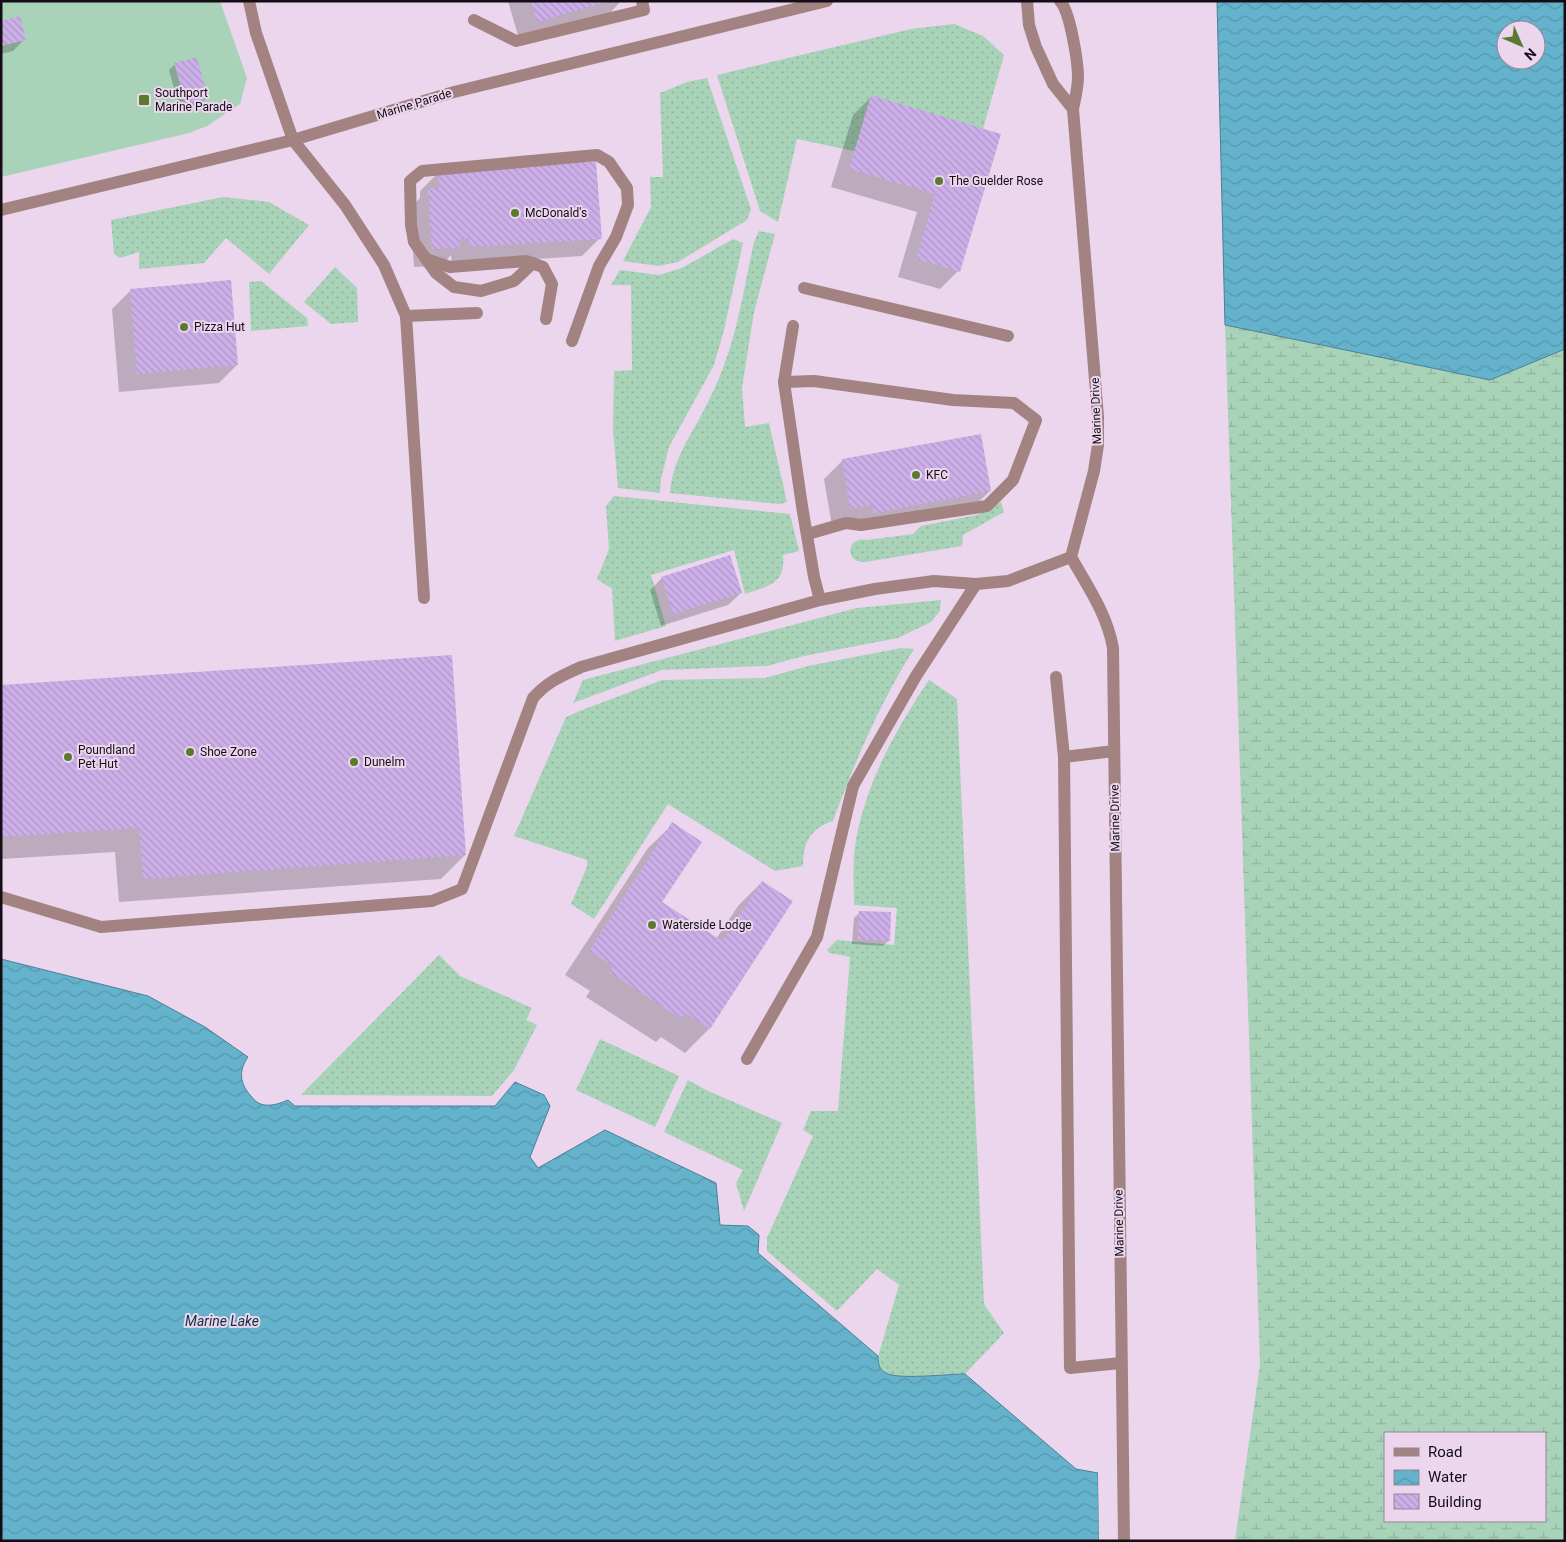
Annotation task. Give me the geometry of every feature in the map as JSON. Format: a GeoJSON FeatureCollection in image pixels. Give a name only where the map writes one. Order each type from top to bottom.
{"type":"FeatureCollection","features":[{"type":"Feature","properties":{"kind":"street"},"geometry":{"type":"LineString","coordinates":[[250,1],[256,33],[293,140],[345,205],[379,258],[406,316],[424,598]]}},
{"type":"Feature","properties":{"kind":"street"},"geometry":{"type":"LineString","coordinates":[[474,20],[516,41],[644,10],[642,1]]}},
{"type":"Feature","properties":{"kind":"street","name":"Marine Parade"},"geometry":{"type":"LineString","coordinates":[[1,210],[293,140],[454,92],[828,1]]}},
{"type":"Feature","properties":{"kind":"street"},"geometry":{"type":"LineString","coordinates":[[1027,1],[1028,25],[1036,47],[1054,84],[1073,109]]}},
{"type":"Feature","properties":{"kind":"street","name":"Marine Drive"},"geometry":{"type":"LineString","coordinates":[[1060,1],[1064,5],[1073,34],[1078,77],[1073,109],[1098,417],[1094,471],[1071,557],[1104,615],[1110,630],[1113,648],[1124,1541]]}},
{"type":"Feature","properties":{"kind":"street"},"geometry":{"type":"LineString","coordinates":[[533,263],[514,280],[481,291],[454,286],[436,273],[414,242],[411,225],[410,182],[422,171],[597,155],[609,162],[627,188],[628,205],[616,237],[599,266],[572,341]]}},
{"type":"Feature","properties":{"kind":"street"},"geometry":{"type":"LineString","coordinates":[[426,258],[450,267],[526,261],[543,267],[552,284],[546,319]]}},
{"type":"Feature","properties":{"kind":"street"},"geometry":{"type":"LineString","coordinates":[[804,288],[1008,336]]}},
{"type":"Feature","properties":{"kind":"street"},"geometry":{"type":"LineString","coordinates":[[406,316],[477,313]]}},
{"type":"Feature","properties":{"kind":"street"},"geometry":{"type":"LineString","coordinates":[[794,326],[784,382],[820,600]]}},
{"type":"Feature","properties":{"kind":"street"},"geometry":{"type":"LineString","coordinates":[[784,382],[814,381],[953,400],[1014,403],[1036,420],[1013,480],[987,506],[862,525],[846,523],[808,534]]}},
{"type":"Feature","properties":{"kind":"street"},"geometry":{"type":"LineString","coordinates":[[1,897],[101,927],[432,901],[462,888],[534,698],[543,686],[582,667],[820,600],[875,589],[934,581],[976,584],[1008,581],[1071,557]]}},
{"type":"Feature","properties":{"kind":"street"},"geometry":{"type":"LineString","coordinates":[[746,1058],[817,937],[853,786],[916,676],[976,584]]}},
{"type":"Feature","properties":{"kind":"street"},"geometry":{"type":"LineString","coordinates":[[1056,676],[1064,757],[1070,1368],[1121,1362]]}},
{"type":"Feature","properties":{"kind":"street"},"geometry":{"type":"LineString","coordinates":[[1064,757],[1114,751]]}},
{"type":"Feature","properties":{"kind":"green space"},"geometry":{"type":"Polygon","coordinates":[[[1,1],[220,1],[247,78],[240,104],[207,126],[189,133],[1,177],[1,1]]]}},
{"type":"Feature","properties":{"kind":"green space"},"geometry":{"type":"Polygon","coordinates":[[[1217,1],[1565,1],[1565,1541],[1235,1541],[1260,1364],[1225,325],[1217,1]]]}},
{"type":"Feature","properties":{"kind":"green space"},"geometry":{"type":"Polygon","coordinates":[[[954,24],[983,36],[1004,55],[983,129],[854,151],[797,139],[778,222],[760,211],[717,75],[911,29],[954,24]]]}},
{"type":"Feature","properties":{"kind":"green space"},"geometry":{"type":"Polygon","coordinates":[[[707,78],[751,209],[747,220],[678,262],[658,266],[623,261],[651,207],[650,177],[663,177],[660,93],[687,82],[707,78]]]}},
{"type":"Feature","properties":{"kind":"green space"},"geometry":{"type":"Polygon","coordinates":[[[223,197],[269,202],[309,225],[269,274],[226,238],[204,263],[139,269],[139,252],[120,258],[114,254],[111,220],[223,197]]]}},
{"type":"Feature","properties":{"kind":"green space"},"geometry":{"type":"Polygon","coordinates":[[[759,231],[775,234],[754,312],[742,388],[745,427],[769,423],[787,502],[780,504],[670,493],[678,459],[712,394],[728,353],[737,322],[754,242],[759,231]]]}},
{"type":"Feature","properties":{"kind":"green space"},"geometry":{"type":"Polygon","coordinates":[[[733,239],[743,243],[724,330],[714,365],[669,447],[661,479],[660,493],[618,488],[613,429],[614,371],[632,370],[631,285],[611,285],[620,270],[659,275],[682,268],[733,239]]]}},
{"type":"Feature","properties":{"kind":"green space"},"geometry":{"type":"Polygon","coordinates":[[[335,267],[357,288],[358,322],[331,324],[304,302],[335,267]]]}},
{"type":"Feature","properties":{"kind":"green space"},"geometry":{"type":"Polygon","coordinates":[[[261,281],[307,318],[308,326],[251,331],[249,282],[261,281]]]}},
{"type":"Feature","properties":{"kind":"green space"},"geometry":{"type":"Polygon","coordinates":[[[614,496],[790,514],[799,551],[783,555],[782,572],[774,582],[745,594],[734,550],[651,575],[666,626],[615,641],[612,589],[597,579],[609,549],[606,506],[614,496]]]}},
{"type":"Feature","properties":{"kind":"green space"},"geometry":{"type":"Polygon","coordinates":[[[1001,502],[1004,512],[963,535],[962,546],[865,562],[858,561],[851,554],[852,545],[860,540],[913,534],[921,526],[977,515],[1001,502]]]}},
{"type":"Feature","properties":{"kind":"green space"},"geometry":{"type":"Polygon","coordinates":[[[941,600],[940,611],[931,622],[898,638],[804,656],[767,666],[662,670],[573,703],[583,680],[857,608],[941,600]]]}},
{"type":"Feature","properties":{"kind":"green space"},"geometry":{"type":"Polygon","coordinates":[[[901,648],[914,649],[890,690],[869,733],[833,821],[813,832],[806,843],[803,866],[775,871],[668,804],[594,919],[571,904],[587,867],[587,860],[514,836],[566,717],[662,680],[765,678],[808,666],[901,648]]]}},
{"type":"Feature","properties":{"kind":"green space"},"geometry":{"type":"Polygon","coordinates":[[[929,680],[957,699],[984,1304],[1004,1333],[965,1374],[901,1376],[884,1372],[878,1362],[899,1285],[877,1269],[837,1311],[767,1251],[767,1238],[813,1136],[803,1130],[811,1111],[838,1111],[850,957],[830,953],[827,950],[837,940],[894,945],[897,908],[854,905],[856,840],[867,797],[884,756],[905,717],[929,680]]]}},
{"type":"Feature","properties":{"kind":"green space"},"geometry":{"type":"Polygon","coordinates":[[[439,955],[460,976],[532,1008],[526,1020],[537,1025],[514,1070],[492,1096],[301,1095],[439,955]]]}},
{"type":"Feature","properties":{"kind":"green space"},"geometry":{"type":"Polygon","coordinates":[[[600,1039],[679,1076],[655,1127],[576,1090],[600,1039]]]}},
{"type":"Feature","properties":{"kind":"green space"},"geometry":{"type":"Polygon","coordinates":[[[688,1080],[706,1090],[782,1123],[744,1211],[736,1183],[743,1170],[664,1132],[688,1080]]]}},
{"type":"Feature","properties":{"kind":"water"},"geometry":{"type":"Polygon","coordinates":[[[1217,1],[1565,1],[1565,349],[1490,380],[1225,325],[1217,1]]]}},
{"type":"Feature","properties":{"kind":"water","name":"Marine Lake"},"geometry":{"type":"Polygon","coordinates":[[[1,959],[148,996],[205,1027],[248,1057],[242,1072],[244,1087],[255,1101],[260,1104],[274,1105],[288,1100],[295,1106],[495,1106],[515,1082],[544,1095],[550,1106],[530,1157],[538,1168],[605,1130],[716,1183],[720,1225],[748,1226],[759,1235],[758,1253],[878,1356],[879,1366],[884,1372],[901,1376],[965,1374],[1076,1469],[1098,1473],[1099,1541],[1,1541],[1,959]]]}},
{"type":"Feature","properties":{"kind":"pier"},"geometry":{"type":"Polygon","coordinates":[[[1098,1473],[1101,1473],[1101,1541],[1099,1541],[1098,1473]]]}},
{"type":"Feature","properties":{"kind":"building"},"geometry":{"type":"Polygon","coordinates":[[[531,1],[606,1],[606,2],[537,22],[531,1]]]}},
{"type":"Feature","properties":{"kind":"building"},"geometry":{"type":"Polygon","coordinates":[[[20,16],[26,40],[1,46],[1,21],[20,16]]]}},
{"type":"Feature","properties":{"kind":"building"},"geometry":{"type":"Polygon","coordinates":[[[197,57],[208,98],[186,105],[174,63],[197,57]]]}},
{"type":"Feature","properties":{"kind":"building","name":"The Guelder Rose"},"geometry":{"type":"Polygon","coordinates":[[[871,95],[1001,134],[960,272],[916,259],[935,194],[849,169],[871,95]]]}},
{"type":"Feature","properties":{"kind":"building","name":"McDonald's"},"geometry":{"type":"Polygon","coordinates":[[[596,161],[602,239],[470,247],[469,238],[460,239],[460,248],[432,249],[428,188],[439,188],[438,171],[596,161]]]}},
{"type":"Feature","properties":{"kind":"building","name":"Pizza Hut"},"geometry":{"type":"Polygon","coordinates":[[[231,280],[238,365],[137,374],[130,289],[231,280]]]}},
{"type":"Feature","properties":{"kind":"building","name":"KFC"},"geometry":{"type":"Polygon","coordinates":[[[981,434],[991,491],[874,513],[872,505],[850,509],[842,459],[981,434]]]}},
{"type":"Feature","properties":{"kind":"building"},"geometry":{"type":"Polygon","coordinates":[[[730,555],[742,593],[673,614],[661,577],[730,555]]]}},
{"type":"Feature","properties":{"kind":"building"},"geometry":{"type":"Polygon","coordinates":[[[452,655],[466,855],[143,879],[139,828],[1,837],[1,685],[452,655]]]}},
{"type":"Feature","properties":{"kind":"building","name":"Waterside Lodge"},"geometry":{"type":"Polygon","coordinates":[[[672,822],[702,842],[662,902],[722,941],[762,881],[793,901],[710,1029],[685,1013],[681,1019],[609,972],[613,966],[589,951],[672,822]]]}},
{"type":"Feature","properties":{"kind":"building"},"geometry":{"type":"Polygon","coordinates":[[[859,911],[891,912],[890,941],[858,939],[859,911]]]}},
{"type":"Feature","properties":{"kind":"place","name":"Southport Marine Parade"},"geometry":{"type":"Point","coordinates":[144,100]}},
{"type":"Feature","properties":{"kind":"place","name":"The Guelder Rose"},"geometry":{"type":"Point","coordinates":[939,181]}},
{"type":"Feature","properties":{"kind":"place","name":"McDonald's"},"geometry":{"type":"Point","coordinates":[515,213]}},
{"type":"Feature","properties":{"kind":"place","name":"Pizza Hut"},"geometry":{"type":"Point","coordinates":[184,327]}},
{"type":"Feature","properties":{"kind":"place","name":"KFC"},"geometry":{"type":"Point","coordinates":[916,475]}},
{"type":"Feature","properties":{"kind":"place","name":"Shoe Zone"},"geometry":{"type":"Point","coordinates":[190,752]}},
{"type":"Feature","properties":{"kind":"place","name":"Poundland Pet Hut"},"geometry":{"type":"Point","coordinates":[68,757]}},
{"type":"Feature","properties":{"kind":"place","name":"Dunelm"},"geometry":{"type":"Point","coordinates":[354,762]}},
{"type":"Feature","properties":{"kind":"place","name":"Waterside Lodge"},"geometry":{"type":"Point","coordinates":[652,925]}}]}
